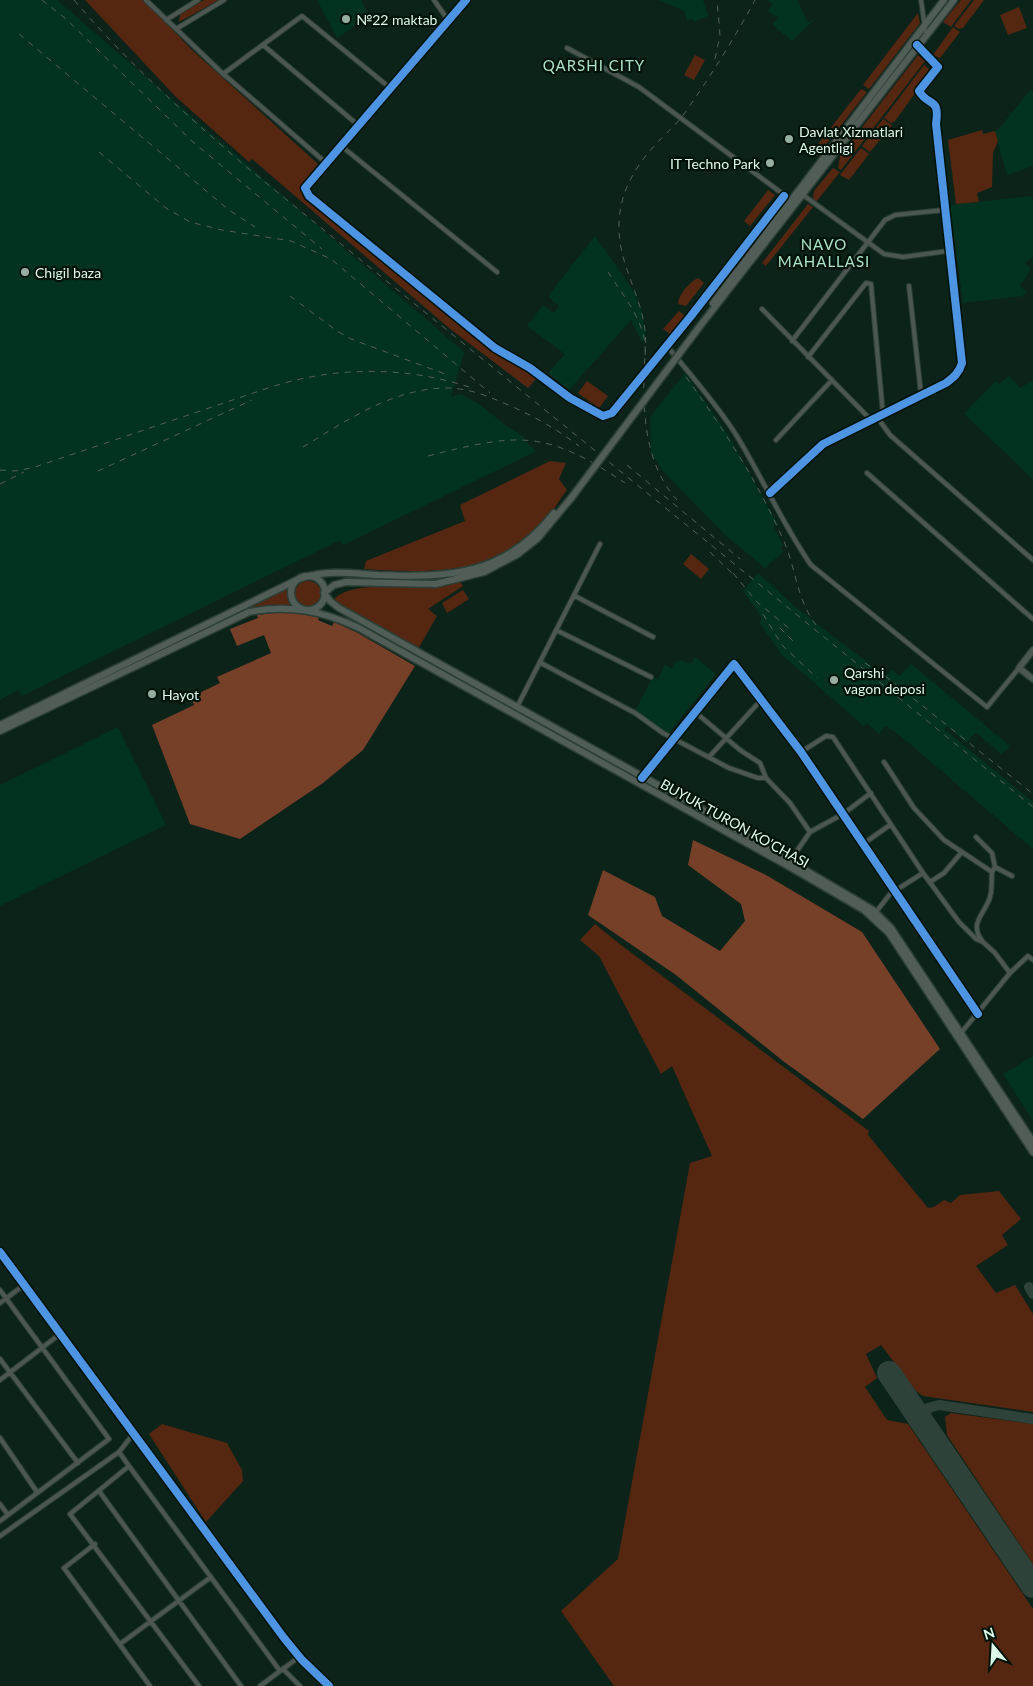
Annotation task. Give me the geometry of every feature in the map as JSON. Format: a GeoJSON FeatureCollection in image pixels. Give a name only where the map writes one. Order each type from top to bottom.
{"type":"FeatureCollection","features":[{"type":"Feature","properties":{"kind":"main road"},"geometry":{"type":"LineString","coordinates":[[324,593],[317,579],[302,578],[293,585],[291,595],[296,605],[306,610],[319,606],[324,593],[334,585],[346,582],[436,584],[484,572],[518,554],[547,530],[570,496],[699,325],[761,244],[803,195],[915,43],[925,24],[944,0]]}},
{"type":"Feature","properties":{"kind":"main road"},"geometry":{"type":"LineString","coordinates":[[761,244],[790,200],[915,43],[926,34],[954,0]]}},
{"type":"Feature","properties":{"kind":"main road"},"geometry":{"type":"LineString","coordinates":[[0,725],[302,578],[325,572],[431,576],[471,570],[495,561],[521,547],[570,496]]}},
{"type":"Feature","properties":{"kind":"main road","name":"BUYUK TURON KO'CHASI"},"geometry":{"type":"LineString","coordinates":[[324,593],[339,608],[517,707],[876,919],[889,933],[1033,1152]]}},
{"type":"Feature","properties":{"kind":"main road","name":"BUYUK TURON KO'CHASI"},"geometry":{"type":"LineString","coordinates":[[0,731],[250,612],[283,608],[326,614],[359,628],[639,779],[790,861],[876,912],[891,928],[1033,1142]]}},
{"type":"Feature","properties":{"kind":"street"},"geometry":{"type":"LineString","coordinates":[[146,0],[223,74],[325,162]]}},
{"type":"Feature","properties":{"kind":"street"},"geometry":{"type":"LineString","coordinates":[[166,20],[198,0]]}},
{"type":"Feature","properties":{"kind":"street"},"geometry":{"type":"LineString","coordinates":[[176,29],[224,0]]}},
{"type":"Feature","properties":{"kind":"street"},"geometry":{"type":"LineString","coordinates":[[434,0],[448,20]]}},
{"type":"Feature","properties":{"kind":"street"},"geometry":{"type":"LineString","coordinates":[[466,0],[389,87],[305,188],[309,196],[495,348],[530,368],[570,398],[603,416],[612,413],[784,196]]}},
{"type":"Feature","properties":{"kind":"street"},"geometry":{"type":"LineString","coordinates":[[921,0],[926,34]]}},
{"type":"Feature","properties":{"kind":"street"},"geometry":{"type":"LineString","coordinates":[[223,74],[302,16],[389,87]]}},
{"type":"Feature","properties":{"kind":"street"},"geometry":{"type":"LineString","coordinates":[[770,492],[823,444],[955,376],[962,363],[948,251],[936,124],[937,109],[936,104],[919,91],[938,67],[915,43]]}},
{"type":"Feature","properties":{"kind":"street"},"geometry":{"type":"LineString","coordinates":[[263,44],[358,125]]}},
{"type":"Feature","properties":{"kind":"street"},"geometry":{"type":"LineString","coordinates":[[567,48],[639,87],[790,200]]}},
{"type":"Feature","properties":{"kind":"street"},"geometry":{"type":"LineString","coordinates":[[340,145],[497,272]]}},
{"type":"Feature","properties":{"kind":"street"},"geometry":{"type":"LineString","coordinates":[[803,195],[866,243],[884,254],[894,256],[948,251]]}},
{"type":"Feature","properties":{"kind":"street"},"geometry":{"type":"LineString","coordinates":[[792,341],[885,220],[895,215],[944,210]]}},
{"type":"Feature","properties":{"kind":"street"},"geometry":{"type":"LineString","coordinates":[[808,357],[866,284],[872,284],[883,414]]}},
{"type":"Feature","properties":{"kind":"street"},"geometry":{"type":"LineString","coordinates":[[909,286],[922,394]]}},
{"type":"Feature","properties":{"kind":"street"},"geometry":{"type":"LineString","coordinates":[[762,309],[871,420]]}},
{"type":"Feature","properties":{"kind":"street"},"geometry":{"type":"LineString","coordinates":[[667,346],[733,430],[770,492],[794,541],[811,565],[988,707],[1033,650]]}},
{"type":"Feature","properties":{"kind":"street"},"geometry":{"type":"LineString","coordinates":[[776,440],[832,380]]}},
{"type":"Feature","properties":{"kind":"street"},"geometry":{"type":"LineString","coordinates":[[877,416],[890,435],[1033,560]]}},
{"type":"Feature","properties":{"kind":"street"},"geometry":{"type":"LineString","coordinates":[[867,473],[1033,619]]}},
{"type":"Feature","properties":{"kind":"street"},"geometry":{"type":"LineString","coordinates":[[517,707],[600,544]]}},
{"type":"Feature","properties":{"kind":"street"},"geometry":{"type":"LineString","coordinates":[[575,596],[653,637]]}},
{"type":"Feature","properties":{"kind":"street"},"geometry":{"type":"LineString","coordinates":[[556,630],[651,677]]}},
{"type":"Feature","properties":{"kind":"street"},"geometry":{"type":"LineString","coordinates":[[541,663],[635,713],[672,738],[728,768],[758,778],[766,778]]}},
{"type":"Feature","properties":{"kind":"street"},"geometry":{"type":"LineString","coordinates":[[639,779],[734,664],[801,752],[978,1014]]}},
{"type":"Feature","properties":{"kind":"street"},"geometry":{"type":"LineString","coordinates":[[1019,668],[1033,680]]}},
{"type":"Feature","properties":{"kind":"street"},"geometry":{"type":"LineString","coordinates":[[709,758],[762,699]]}},
{"type":"Feature","properties":{"kind":"street"},"geometry":{"type":"LineString","coordinates":[[694,711],[726,739],[755,759],[766,778],[790,803],[810,832]]}},
{"type":"Feature","properties":{"kind":"street"},"geometry":{"type":"LineString","coordinates":[[801,752],[831,735],[923,873],[959,922],[976,939],[983,942]]}},
{"type":"Feature","properties":{"kind":"street"},"geometry":{"type":"LineString","coordinates":[[884,762],[914,808],[944,840],[992,872]]}},
{"type":"Feature","properties":{"kind":"street"},"geometry":{"type":"LineString","coordinates":[[790,861],[810,832],[843,814],[871,794]]}},
{"type":"Feature","properties":{"kind":"street"},"geometry":{"type":"LineString","coordinates":[[863,844],[890,825]]}},
{"type":"Feature","properties":{"kind":"street"},"geometry":{"type":"LineString","coordinates":[[976,837],[992,853],[995,867],[992,872],[989,900],[976,925],[977,934],[1010,973]]}},
{"type":"Feature","properties":{"kind":"street"},"geometry":{"type":"LineString","coordinates":[[930,882],[944,873],[961,853]]}},
{"type":"Feature","properties":{"kind":"street"},"geometry":{"type":"LineString","coordinates":[[995,867],[1012,876]]}},
{"type":"Feature","properties":{"kind":"street"},"geometry":{"type":"LineString","coordinates":[[876,912],[894,892],[923,873]]}},
{"type":"Feature","properties":{"kind":"street"},"geometry":{"type":"LineString","coordinates":[[961,1034],[1010,973],[1028,956],[1033,960]]}},
{"type":"Feature","properties":{"kind":"street"},"geometry":{"type":"LineString","coordinates":[[0,1252],[299,1657],[329,1686]]}},
{"type":"Feature","properties":{"kind":"street"},"geometry":{"type":"LineString","coordinates":[[0,1303],[24,1285]]}},
{"type":"Feature","properties":{"kind":"street"},"geometry":{"type":"LineString","coordinates":[[0,1290],[109,1439],[0,1521]]}},
{"type":"Feature","properties":{"kind":"street"},"geometry":{"type":"LineString","coordinates":[[0,1380],[60,1334]]}},
{"type":"Feature","properties":{"kind":"street"},"geometry":{"type":"LineString","coordinates":[[0,1359],[78,1463]]}},
{"type":"Feature","properties":{"kind":"street"},"geometry":{"type":"LineString","coordinates":[[0,1536],[119,1452],[134,1434]]}},
{"type":"Feature","properties":{"kind":"street"},"geometry":{"type":"LineString","coordinates":[[0,1438],[37,1492]]}},
{"type":"Feature","properties":{"kind":"street"},"geometry":{"type":"LineString","coordinates":[[119,1452],[282,1670],[300,1686]]}},
{"type":"Feature","properties":{"kind":"street"},"geometry":{"type":"LineString","coordinates":[[129,1466],[70,1514],[95,1544],[199,1686]]}},
{"type":"Feature","properties":{"kind":"street"},"geometry":{"type":"LineString","coordinates":[[99,1492],[179,1598],[241,1686]]}},
{"type":"Feature","properties":{"kind":"street"},"geometry":{"type":"LineString","coordinates":[[0,1504],[8,1515]]}},
{"type":"Feature","properties":{"kind":"street"},"geometry":{"type":"LineString","coordinates":[[95,1544],[64,1568],[150,1686]]}},
{"type":"Feature","properties":{"kind":"street"},"geometry":{"type":"LineString","coordinates":[[120,1644],[179,1598],[211,1577]]}},
{"type":"Feature","properties":{"kind":"street"},"geometry":{"type":"LineString","coordinates":[[260,1686],[299,1657]]}},
{"type":"Feature","properties":{"kind":"shaded area"},"geometry":{"type":"Polygon","coordinates":[[[0,0],[57,0],[464,352],[451,397],[461,394],[479,404],[524,437],[525,441],[535,452],[343,545],[340,540],[22,696],[18,690],[0,700],[0,0]]]}},
{"type":"Feature","properties":{"kind":"shaded area"},"geometry":{"type":"Polygon","coordinates":[[[85,0],[144,0],[191,49],[318,164],[302,186],[302,195],[491,349],[521,365],[536,379],[528,388],[449,328],[252,159],[249,162],[176,97],[85,0]]]}},
{"type":"Feature","properties":{"kind":"shaded area"},"geometry":{"type":"Polygon","coordinates":[[[204,0],[219,0],[179,22],[180,14],[204,0]]]}},
{"type":"Feature","properties":{"kind":"shaded area","name":"№22 maktab"},"geometry":{"type":"Polygon","coordinates":[[[317,0],[361,0],[371,18],[365,19],[337,38],[317,0]]]}},
{"type":"Feature","properties":{"kind":"shaded area"},"geometry":{"type":"Polygon","coordinates":[[[659,0],[703,0],[708,16],[694,22],[692,19],[687,21],[684,11],[659,0]]]}},
{"type":"Feature","properties":{"kind":"shaded area"},"geometry":{"type":"Polygon","coordinates":[[[767,0],[797,0],[808,23],[813,21],[792,41],[772,24],[778,18],[768,11],[773,4],[767,0]]]}},
{"type":"Feature","properties":{"kind":"shaded area"},"geometry":{"type":"Polygon","coordinates":[[[961,0],[971,0],[951,27],[943,22],[961,0]]]}},
{"type":"Feature","properties":{"kind":"shaded area"},"geometry":{"type":"Polygon","coordinates":[[[974,0],[984,0],[963,28],[959,29],[954,26],[974,0]]]}},
{"type":"Feature","properties":{"kind":"shaded area"},"geometry":{"type":"Polygon","coordinates":[[[1019,7],[1027,28],[1008,35],[1000,15],[1019,7]]]}},
{"type":"Feature","properties":{"kind":"shaded area"},"geometry":{"type":"Polygon","coordinates":[[[918,13],[920,23],[869,89],[863,85],[918,13]]]}},
{"type":"Feature","properties":{"kind":"shaded area"},"geometry":{"type":"Polygon","coordinates":[[[953,27],[960,32],[940,58],[933,55],[953,27]]]}},
{"type":"Feature","properties":{"kind":"shaded area"},"geometry":{"type":"Polygon","coordinates":[[[695,55],[705,60],[694,80],[684,75],[695,55]]]}},
{"type":"Feature","properties":{"kind":"shaded area"},"geometry":{"type":"Polygon","coordinates":[[[918,55],[925,61],[841,170],[838,168],[840,156],[918,55]]]}},
{"type":"Feature","properties":{"kind":"shaded area"},"geometry":{"type":"Polygon","coordinates":[[[924,65],[931,71],[895,121],[891,123],[884,118],[924,65]]]}},
{"type":"Feature","properties":{"kind":"shaded area"},"geometry":{"type":"Polygon","coordinates":[[[861,89],[867,92],[817,156],[812,152],[861,89]]]}},
{"type":"Feature","properties":{"kind":"shaded area"},"geometry":{"type":"Polygon","coordinates":[[[1030,90],[1033,91],[1033,166],[1007,175],[995,131],[998,130],[1030,90]]]}},
{"type":"Feature","properties":{"kind":"shaded area"},"geometry":{"type":"Polygon","coordinates":[[[883,119],[892,125],[870,152],[862,146],[883,119]]]}},
{"type":"Feature","properties":{"kind":"shaded area"},"geometry":{"type":"Polygon","coordinates":[[[982,130],[983,134],[995,131],[998,141],[993,153],[992,187],[977,193],[979,202],[956,204],[948,140],[982,130]]]}},
{"type":"Feature","properties":{"kind":"shaded area"},"geometry":{"type":"Polygon","coordinates":[[[861,148],[869,154],[849,180],[840,175],[861,148]]]}},
{"type":"Feature","properties":{"kind":"shaded area"},"geometry":{"type":"Polygon","coordinates":[[[833,168],[840,172],[816,202],[813,198],[814,191],[833,168]]]}},
{"type":"Feature","properties":{"kind":"shaded area"},"geometry":{"type":"Polygon","coordinates":[[[768,190],[775,195],[750,226],[744,221],[768,190]]]}},
{"type":"Feature","properties":{"kind":"shaded area"},"geometry":{"type":"Polygon","coordinates":[[[1031,196],[1033,200],[1033,257],[1025,263],[1031,269],[1020,286],[1027,292],[1023,296],[963,303],[950,205],[1031,196]]]}},
{"type":"Feature","properties":{"kind":"shaded area"},"geometry":{"type":"Polygon","coordinates":[[[808,204],[813,207],[766,266],[762,263],[808,204]]]}},
{"type":"Feature","properties":{"kind":"shaded area"},"geometry":{"type":"Polygon","coordinates":[[[595,236],[635,293],[642,312],[646,341],[642,342],[631,320],[569,390],[548,373],[565,354],[527,326],[543,305],[554,313],[559,306],[548,296],[595,236]]]}},
{"type":"Feature","properties":{"kind":"shaded area"},"geometry":{"type":"Polygon","coordinates":[[[698,278],[704,283],[686,306],[678,304],[686,288],[698,278]]]}},
{"type":"Feature","properties":{"kind":"shaded area"},"geometry":{"type":"Polygon","coordinates":[[[679,311],[687,317],[672,335],[663,329],[679,311]]]}},
{"type":"Feature","properties":{"kind":"shaded area"},"geometry":{"type":"Polygon","coordinates":[[[685,373],[729,436],[777,523],[773,525],[783,545],[781,546],[783,552],[765,568],[725,535],[662,470],[651,453],[650,417],[685,373]]]}},
{"type":"Feature","properties":{"kind":"shaded area"},"geometry":{"type":"Polygon","coordinates":[[[1009,376],[1020,388],[1033,380],[1033,479],[964,414],[996,381],[999,384],[1009,376]]]}},
{"type":"Feature","properties":{"kind":"shaded area"},"geometry":{"type":"Polygon","coordinates":[[[587,381],[608,396],[599,408],[578,393],[587,381]]]}},
{"type":"Feature","properties":{"kind":"shaded area"},"geometry":{"type":"Polygon","coordinates":[[[550,461],[566,463],[559,479],[567,490],[540,527],[522,543],[502,555],[458,568],[410,571],[364,569],[366,561],[465,521],[460,505],[550,461]]]}},
{"type":"Feature","properties":{"kind":"shaded area"},"geometry":{"type":"Polygon","coordinates":[[[691,554],[709,569],[701,579],[683,564],[691,554]]]}},
{"type":"Feature","properties":{"kind":"shaded area"},"geometry":{"type":"Polygon","coordinates":[[[758,573],[798,609],[885,676],[892,670],[900,676],[911,664],[1010,746],[1001,754],[976,732],[966,743],[947,726],[944,729],[1033,802],[1033,849],[903,738],[886,726],[879,734],[867,723],[864,726],[782,655],[759,622],[762,618],[743,591],[758,573]]]}},
{"type":"Feature","properties":{"kind":"shaded area"},"geometry":{"type":"Polygon","coordinates":[[[308,581],[317,585],[321,594],[317,603],[308,607],[299,603],[295,594],[299,585],[308,581]]]}},
{"type":"Feature","properties":{"kind":"shaded area"},"geometry":{"type":"Polygon","coordinates":[[[460,582],[463,586],[428,609],[437,616],[418,649],[336,602],[335,598],[344,592],[368,587],[421,588],[460,582]]]}},
{"type":"Feature","properties":{"kind":"shaded area"},"geometry":{"type":"Polygon","coordinates":[[[287,589],[292,605],[251,607],[287,589]]]}},
{"type":"Feature","properties":{"kind":"shaded area"},"geometry":{"type":"Polygon","coordinates":[[[463,590],[469,599],[447,613],[442,603],[463,590]]]}},
{"type":"Feature","properties":{"kind":"shaded area"},"geometry":{"type":"Polygon","coordinates":[[[288,611],[319,618],[318,620],[332,626],[334,622],[356,632],[415,666],[363,750],[323,783],[240,839],[190,824],[152,725],[194,705],[191,697],[220,683],[217,677],[271,653],[264,635],[237,646],[230,629],[258,618],[257,615],[288,611]]]}},
{"type":"Feature","properties":{"kind":"shaded area"},"geometry":{"type":"Polygon","coordinates":[[[695,657],[716,674],[668,734],[635,711],[653,677],[658,679],[665,664],[672,669],[677,660],[691,663],[695,657]]]}},
{"type":"Feature","properties":{"kind":"shaded area"},"geometry":{"type":"Polygon","coordinates":[[[118,727],[166,825],[0,906],[0,785],[118,727]]]}},
{"type":"Feature","properties":{"kind":"shaded area"},"geometry":{"type":"Polygon","coordinates":[[[693,840],[766,875],[862,932],[940,1049],[863,1119],[783,1061],[676,975],[588,915],[603,870],[655,897],[662,916],[720,951],[745,921],[741,904],[688,865],[693,840]]]}},
{"type":"Feature","properties":{"kind":"shaded area"},"geometry":{"type":"Polygon","coordinates":[[[595,924],[869,1131],[868,1135],[928,1208],[934,1207],[944,1200],[951,1203],[960,1195],[999,1191],[1021,1219],[1002,1235],[1008,1245],[976,1266],[996,1293],[1015,1285],[1033,1314],[1033,1412],[923,1396],[916,1391],[881,1345],[866,1354],[877,1378],[865,1387],[887,1420],[908,1424],[1033,1609],[1033,1686],[614,1686],[561,1611],[618,1559],[690,1163],[712,1156],[672,1066],[661,1074],[599,956],[580,940],[595,924]]]}},
{"type":"Feature","properties":{"kind":"shaded area"},"geometry":{"type":"Polygon","coordinates":[[[1033,1056],[1033,1121],[1003,1074],[1033,1056]]]}},
{"type":"Feature","properties":{"kind":"shaded area"},"geometry":{"type":"Polygon","coordinates":[[[951,1413],[1033,1424],[1033,1564],[947,1435],[945,1417],[951,1413]]]}},
{"type":"Feature","properties":{"kind":"shaded area"},"geometry":{"type":"Polygon","coordinates":[[[162,1424],[227,1443],[242,1470],[243,1481],[206,1522],[149,1434],[162,1424]]]}},
{"type":"Feature","properties":{"kind":"taxiway"},"geometry":{"type":"LineString","coordinates":[[1029,1287],[1033,1294]]}},
{"type":"Feature","properties":{"kind":"taxiway"},"geometry":{"type":"LineString","coordinates":[[926,1427],[925,1417],[928,1408],[939,1405],[1033,1419]]}},
{"type":"Feature","properties":{"kind":"runway"},"geometry":{"type":"LineString","coordinates":[[889,1373],[1033,1586]]}},
{"type":"Feature","properties":{"kind":"railway"},"geometry":{"type":"LineString","coordinates":[[42,0],[66,19],[193,142],[322,249]]}},
{"type":"Feature","properties":{"kind":"railway"},"geometry":{"type":"LineString","coordinates":[[74,0],[156,86],[244,165],[1033,807]]}},
{"type":"Feature","properties":{"kind":"railway"},"geometry":{"type":"LineString","coordinates":[[715,59],[720,35],[717,0]]}},
{"type":"Feature","properties":{"kind":"railway"},"geometry":{"type":"LineString","coordinates":[[645,355],[646,336],[643,319],[623,257],[620,240],[619,222],[622,200],[636,170],[659,140],[684,114],[721,58],[755,0]]}},
{"type":"Feature","properties":{"kind":"railway"},"geometry":{"type":"LineString","coordinates":[[19,34],[229,210],[255,227]]}},
{"type":"Feature","properties":{"kind":"railway"},"geometry":{"type":"LineString","coordinates":[[99,152],[166,208],[190,222],[222,230],[291,241],[331,259],[490,393]]}},
{"type":"Feature","properties":{"kind":"railway"},"geometry":{"type":"LineString","coordinates":[[608,272],[635,314],[643,333],[645,343],[644,407],[648,440],[659,472],[677,500]]}},
{"type":"Feature","properties":{"kind":"railway"},"geometry":{"type":"LineString","coordinates":[[290,296],[337,331],[351,339],[445,374]]}},
{"type":"Feature","properties":{"kind":"railway"},"geometry":{"type":"LineString","coordinates":[[0,470],[16,471],[35,467],[271,387],[321,375],[346,372],[397,372],[447,381],[472,388]]}},
{"type":"Feature","properties":{"kind":"railway"},"geometry":{"type":"LineString","coordinates":[[686,377],[726,435],[762,495],[787,548],[804,604],[816,625]]}},
{"type":"Feature","properties":{"kind":"railway"},"geometry":{"type":"LineString","coordinates":[[303,447],[372,407],[408,393],[427,389],[447,388],[473,392],[513,407],[547,425],[579,446]]}},
{"type":"Feature","properties":{"kind":"railway"},"geometry":{"type":"LineString","coordinates":[[98,471],[252,400]]}},
{"type":"Feature","properties":{"kind":"railway"},"geometry":{"type":"LineString","coordinates":[[428,456],[486,443],[509,440],[530,441],[551,445],[573,453],[597,465],[625,483]]}},
{"type":"Feature","properties":{"kind":"railway"},"geometry":{"type":"LineString","coordinates":[[627,465],[740,559]]}},
{"type":"Feature","properties":{"kind":"railway"},"geometry":{"type":"LineString","coordinates":[[0,484],[24,472]]}},
{"type":"Feature","properties":{"kind":"railway"},"geometry":{"type":"LineString","coordinates":[[710,552],[737,578]]}},
{"type":"Feature","properties":{"kind":"railway"},"geometry":{"type":"LineString","coordinates":[[733,573],[757,602],[791,630]]}},
{"type":"Feature","properties":{"kind":"railway"},"geometry":{"type":"LineString","coordinates":[[763,614],[782,645],[817,678]]}},
{"type":"Feature","properties":{"kind":"railway"},"geometry":{"type":"LineString","coordinates":[[780,628],[796,644]]}},
{"type":"Feature","properties":{"kind":"railway"},"geometry":{"type":"LineString","coordinates":[[865,663],[884,675],[1033,794]]}},
{"type":"Feature","properties":{"kind":"cycle path"},"geometry":{"type":"LineString","coordinates":[[466,0],[305,188],[309,196],[495,348],[530,368],[570,398],[603,416],[612,413],[691,316],[784,196]]}},
{"type":"Feature","properties":{"kind":"cycle path"},"geometry":{"type":"LineString","coordinates":[[770,493],[823,444],[946,383],[956,374],[962,363],[936,124],[937,115],[933,103],[926,99],[919,91],[938,67],[917,45]]}},
{"type":"Feature","properties":{"kind":"cycle path"},"geometry":{"type":"LineString","coordinates":[[642,778],[734,664],[801,752],[978,1014]]}},
{"type":"Feature","properties":{"kind":"cycle path"},"geometry":{"type":"LineString","coordinates":[[0,1252],[284,1638],[302,1660],[329,1686]]}},
{"type":"Feature","properties":{"kind":"place","name":"№22 maktab"},"geometry":{"type":"Point","coordinates":[346,19]}},
{"type":"Feature","properties":{"kind":"place","name":"Davlat Xizmatlari Agentligi"},"geometry":{"type":"Point","coordinates":[789,139]}},
{"type":"Feature","properties":{"kind":"place","name":"IT Techno Park"},"geometry":{"type":"Point","coordinates":[770,163]}},
{"type":"Feature","properties":{"kind":"place","name":"Chigil baza"},"geometry":{"type":"Point","coordinates":[25,272]}},
{"type":"Feature","properties":{"kind":"place","name":"Qarshi vagon deposi"},"geometry":{"type":"Point","coordinates":[834,680]}},
{"type":"Feature","properties":{"kind":"place","name":"Hayot"},"geometry":{"type":"Point","coordinates":[152,694]}},
{"type":"Feature","properties":{"kind":"district","name":"QARSHI CITY"},"geometry":{"type":"Point","coordinates":[594,65]}},
{"type":"Feature","properties":{"kind":"district","name":"NAVO MAHALLASI"},"geometry":{"type":"Point","coordinates":[824,252]}}]}
